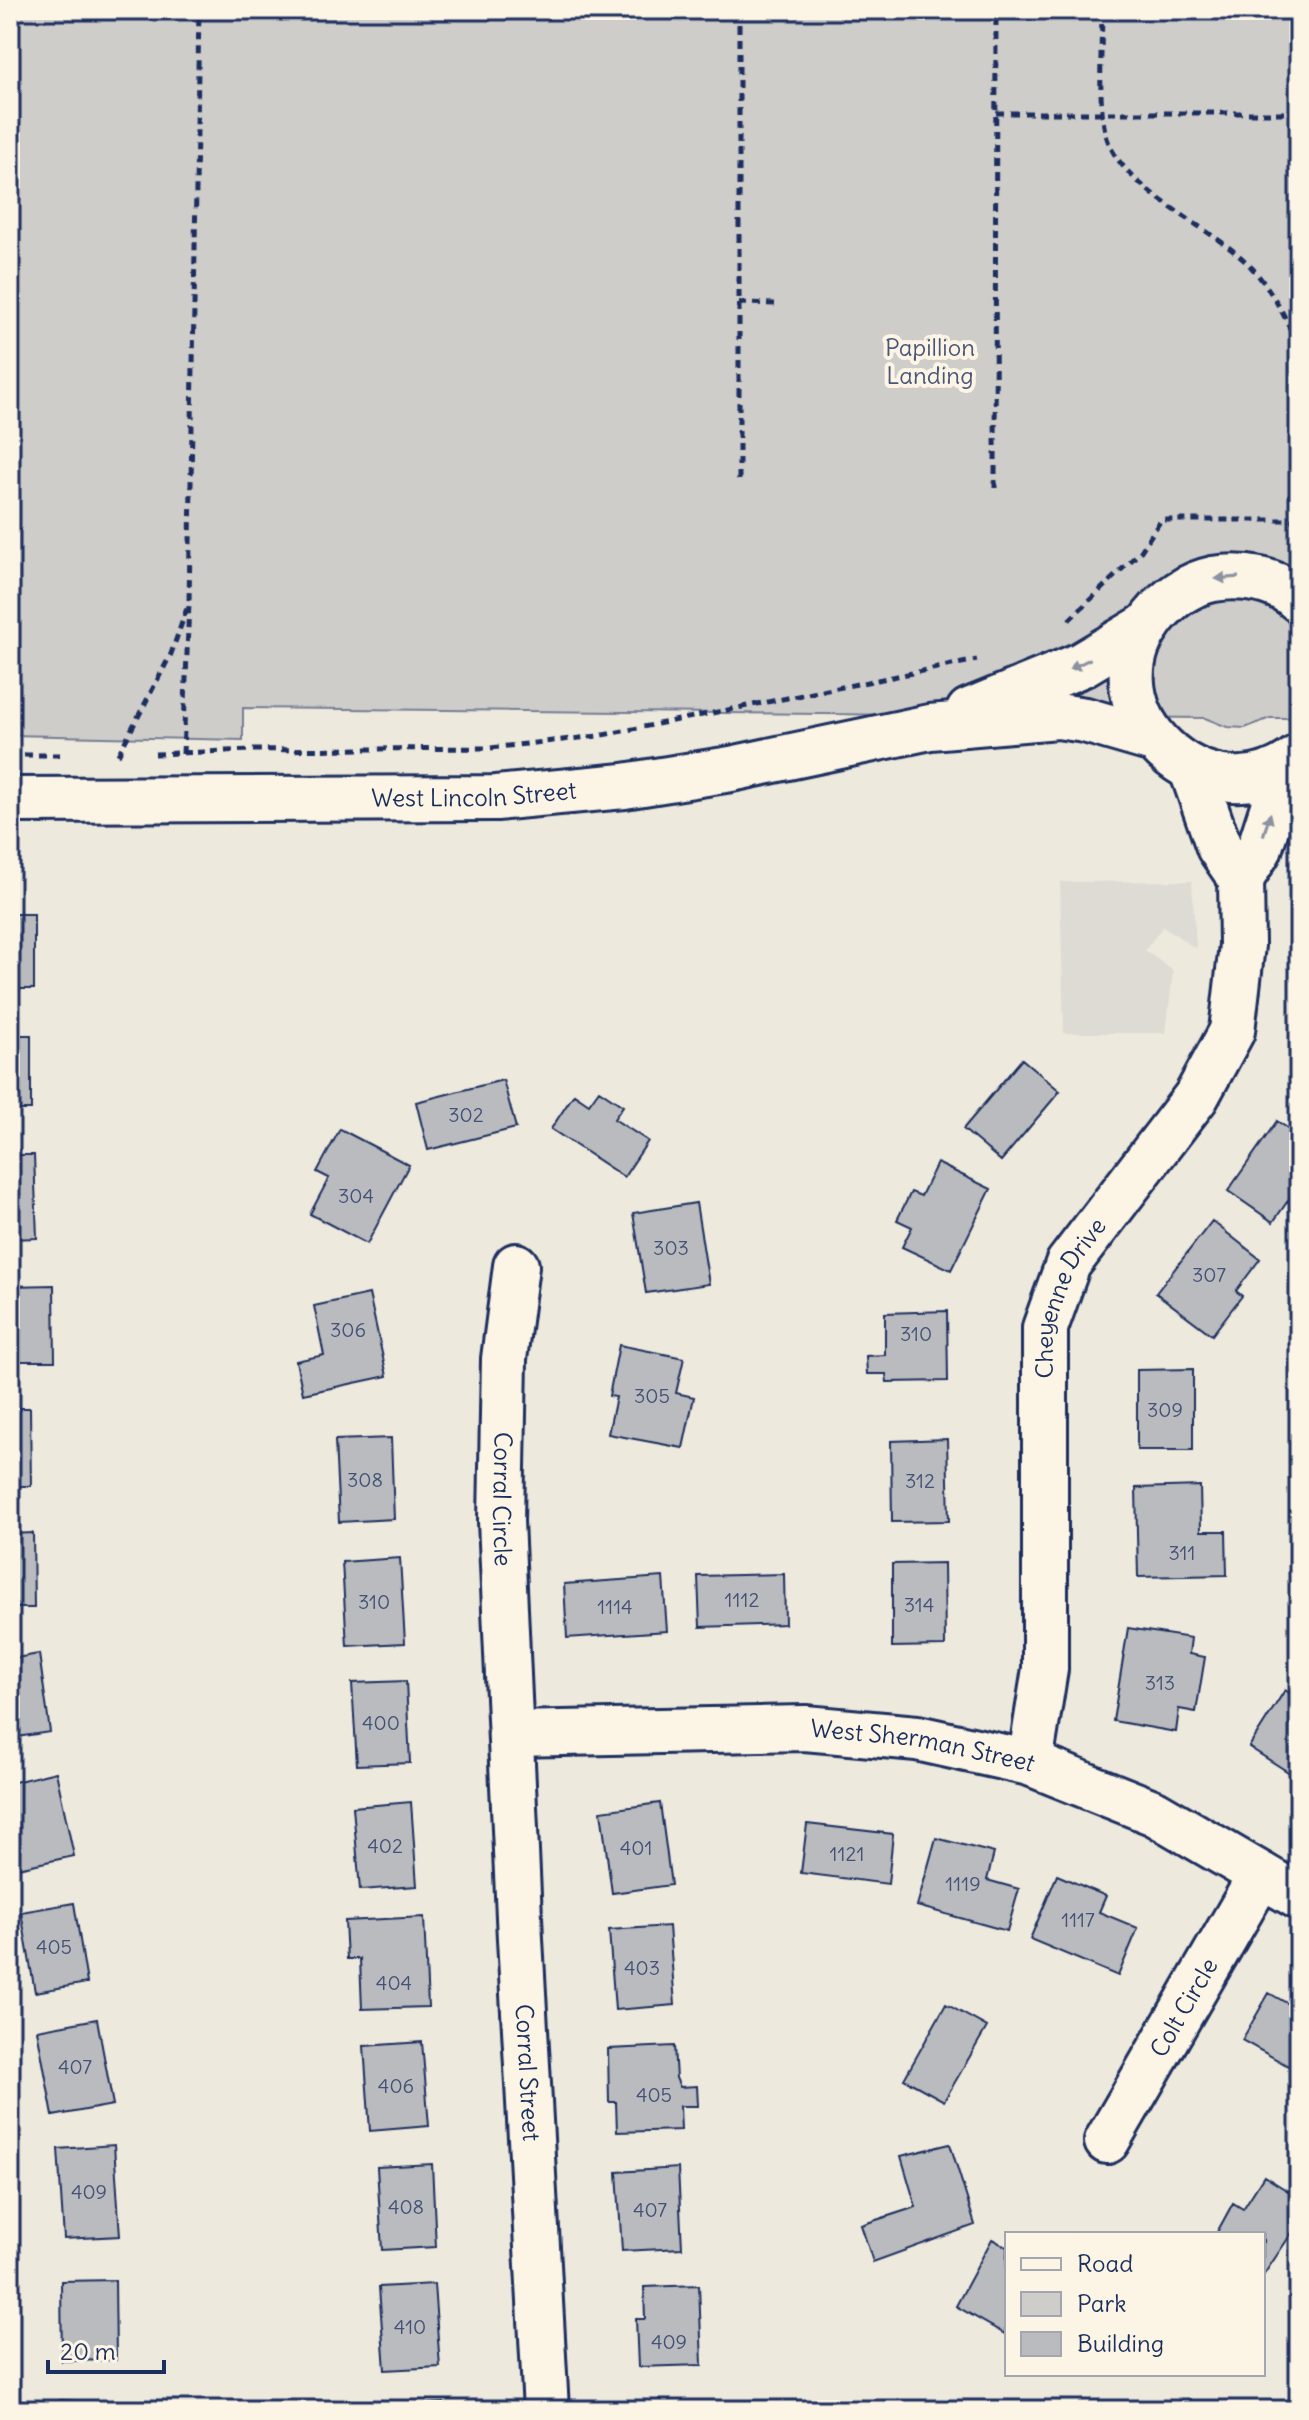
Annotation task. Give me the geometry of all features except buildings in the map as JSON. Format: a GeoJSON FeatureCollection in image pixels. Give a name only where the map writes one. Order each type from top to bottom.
{"type":"FeatureCollection","features":[{"type":"Feature","properties":{"kind":"street"},"geometry":{"type":"LineString","coordinates":[[1294,762],[1264,776],[1239,780],[1215,778],[1192,770],[1171,757],[1154,740],[1141,719],[1134,696],[1133,671],[1138,647],[1148,625],[1163,606],[1203,581],[1226,577],[1250,578],[1273,584],[1299,600]]}},
{"type":"Feature","properties":{"kind":"street","name":"West Lincoln Street"},"geometry":{"type":"LineString","coordinates":[[930,727],[1081,665],[1148,625]]}},
{"type":"Feature","properties":{"kind":"street","name":"West Lincoln Street"},"geometry":{"type":"LineString","coordinates":[[10,800],[496,798],[624,786],[731,769],[930,727],[1058,716],[1085,720],[1154,740]]}},
{"type":"Feature","properties":{"kind":"street"},"geometry":{"type":"LineString","coordinates":[[1192,770],[1219,847],[1241,879],[1259,850],[1294,762]]}},
{"type":"Feature","properties":{"kind":"street","name":"Cheyenne Drive"},"geometry":{"type":"LineString","coordinates":[[1030,1763],[1045,1669],[1045,1328],[1068,1264],[1196,1097],[1232,1031],[1242,945],[1241,879]]}},
{"type":"Feature","properties":{"kind":"street","name":"Corral Circle"},"geometry":{"type":"LineString","coordinates":[[512,1734],[501,1521],[504,1359],[516,1266]]}},
{"type":"Feature","properties":{"kind":"street","name":"West Sherman Street"},"geometry":{"type":"LineString","coordinates":[[512,1734],[805,1728],[917,1738],[1030,1763],[1155,1813],[1299,1897]]}},
{"type":"Feature","properties":{"kind":"street","name":"Corral Street"},"geometry":{"type":"LineString","coordinates":[[512,1734],[546,2410]]}},
{"type":"Feature","properties":{"kind":"street","name":"Colt Circle"},"geometry":{"type":"LineString","coordinates":[[1107,2141],[1261,1875]]}},
{"type":"Feature","properties":{"kind":"path"},"geometry":{"type":"LineString","coordinates":[[199,10],[189,603],[183,754],[250,750],[459,749],[536,744],[598,736],[981,659]]}},
{"type":"Feature","properties":{"kind":"path"},"geometry":{"type":"LineString","coordinates":[[739,10],[739,486]]}},
{"type":"Feature","properties":{"kind":"path"},"geometry":{"type":"LineString","coordinates":[[995,488],[996,10]]}},
{"type":"Feature","properties":{"kind":"path"},"geometry":{"type":"LineString","coordinates":[[1102,10],[1107,138],[1121,163],[1151,192],[1251,268],[1281,309],[1299,353]]}},
{"type":"Feature","properties":{"kind":"path"},"geometry":{"type":"LineString","coordinates":[[996,113],[1299,113]]}},
{"type":"Feature","properties":{"kind":"path"},"geometry":{"type":"LineString","coordinates":[[739,303],[778,304]]}},
{"type":"Feature","properties":{"kind":"path"},"geometry":{"type":"LineString","coordinates":[[1065,625],[1141,551],[1161,520],[1299,520]]}},
{"type":"Feature","properties":{"kind":"path"},"geometry":{"type":"LineString","coordinates":[[118,755],[171,654],[189,603]]}},
{"type":"Feature","properties":{"kind":"shaded area"},"geometry":{"type":"Polygon","coordinates":[[[1192,881],[1196,949],[1163,926],[1145,950],[1173,971],[1166,1033],[1064,1033],[1060,882],[1192,881]]]}},
{"type":"Feature","properties":{"kind":"green space","name":"Papillion Landing"},"geometry":{"type":"Polygon","coordinates":[[[10,10],[1299,10],[1299,718],[1270,718],[1245,728],[1227,727],[1205,718],[243,708],[243,740],[10,735],[10,10]]]}}]}
